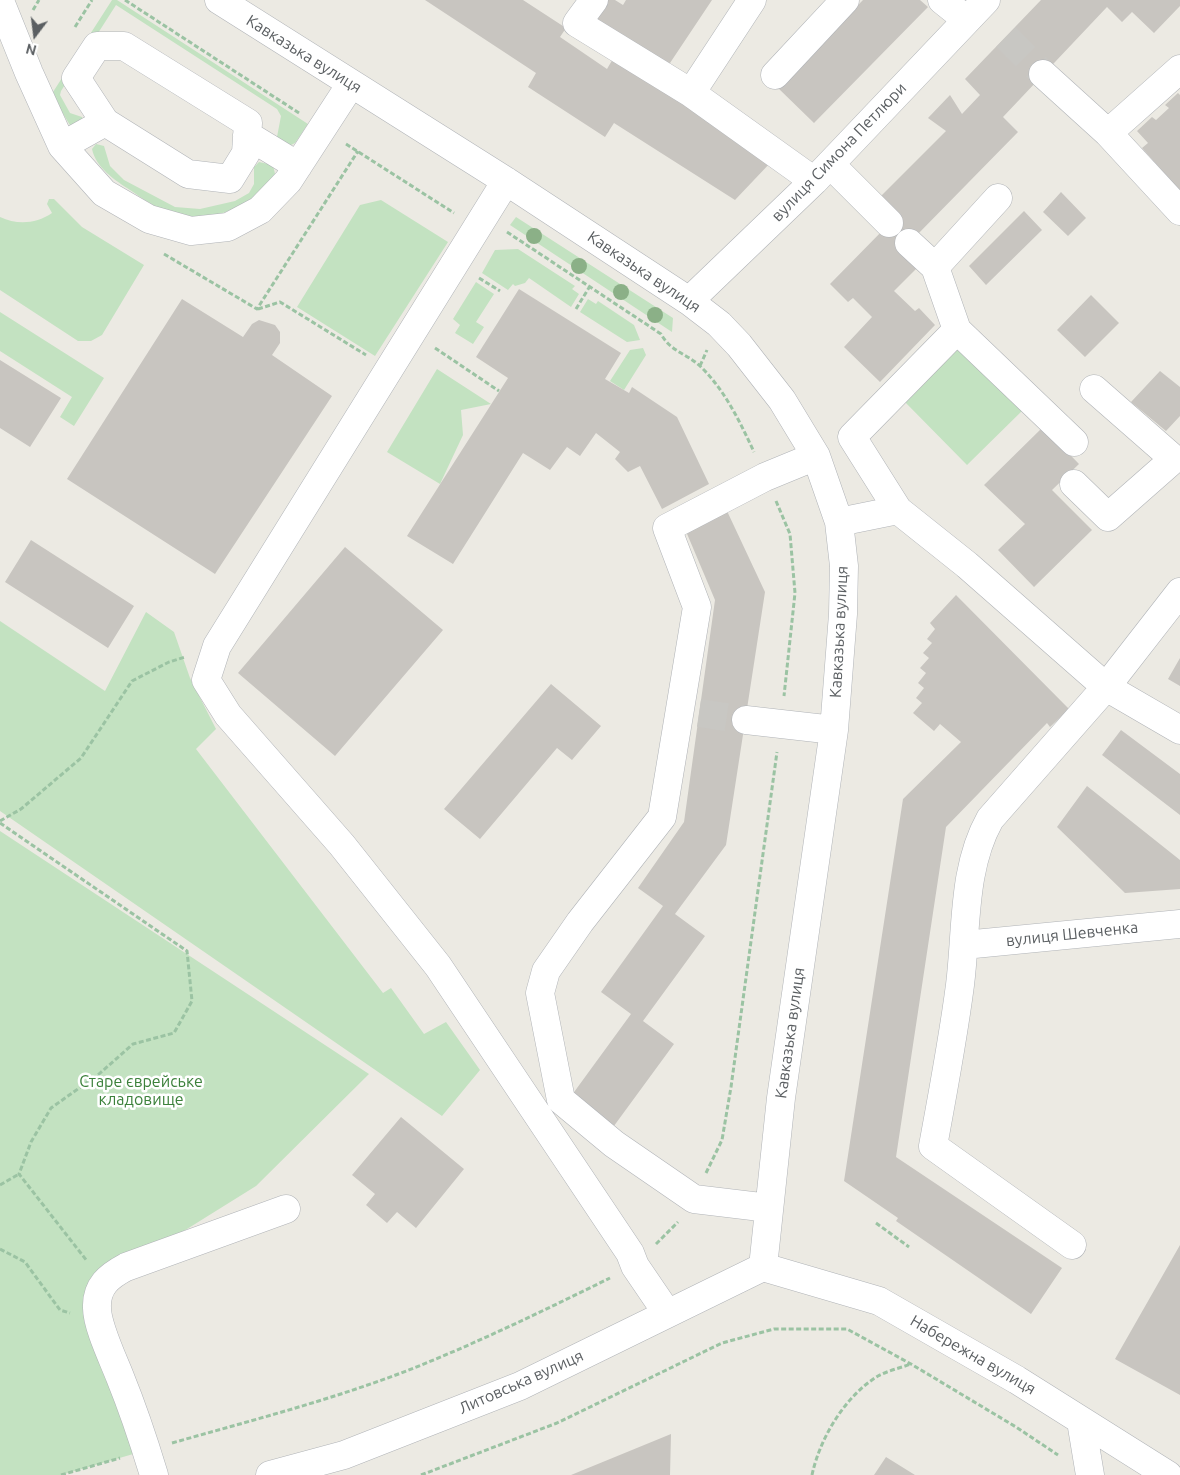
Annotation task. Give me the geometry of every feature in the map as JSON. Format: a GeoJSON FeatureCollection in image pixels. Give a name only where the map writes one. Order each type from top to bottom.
{"type":"FeatureCollection","features":[{"type":"Feature","properties":{"kind":"street","name":"Кавказька вулиця"},"geometry":{"type":"LineString","coordinates":[[219,0],[506,181],[690,301],[719,324],[739,345],[782,400],[816,456],[839,522],[844,566],[843,614],[834,730],[781,1098],[763,1267]]}},
{"type":"Feature","properties":{"kind":"street"},"geometry":{"type":"LineString","coordinates":[[594,0],[577,22],[822,173],[889,223]]}},
{"type":"Feature","properties":{"kind":"street"},"geometry":{"type":"LineString","coordinates":[[691,93],[752,0]]}},
{"type":"Feature","properties":{"kind":"street"},"geometry":{"type":"LineString","coordinates":[[775,75],[845,0]]}},
{"type":"Feature","properties":{"kind":"street"},"geometry":{"type":"LineString","coordinates":[[942,0],[967,20]]}},
{"type":"Feature","properties":{"kind":"street","name":"вулиця Симона Петлюри"},"geometry":{"type":"LineString","coordinates":[[690,301],[822,173],[986,0]]}},
{"type":"Feature","properties":{"kind":"street"},"geometry":{"type":"LineString","coordinates":[[0,1],[29,73],[62,146],[104,193],[149,219],[191,231],[228,227],[260,210],[288,181],[351,84]]}},
{"type":"Feature","properties":{"kind":"street"},"geometry":{"type":"LineString","coordinates":[[97,46],[124,46],[248,124],[246,153],[230,179],[188,174],[105,122],[76,78],[97,46]]}},
{"type":"Feature","properties":{"kind":"street"},"geometry":{"type":"LineString","coordinates":[[1108,133],[1180,69]]}},
{"type":"Feature","properties":{"kind":"street"},"geometry":{"type":"LineString","coordinates":[[1044,74],[1108,133],[1180,211]]}},
{"type":"Feature","properties":{"kind":"street"},"geometry":{"type":"LineString","coordinates":[[62,146],[105,122]]}},
{"type":"Feature","properties":{"kind":"street"},"geometry":{"type":"LineString","coordinates":[[247,135],[298,166]]}},
{"type":"Feature","properties":{"kind":"street"},"geometry":{"type":"LineString","coordinates":[[506,181],[346,434],[216,646],[206,680],[228,715],[342,845],[438,966],[630,1254],[635,1266],[667,1314]]}},
{"type":"Feature","properties":{"kind":"street"},"geometry":{"type":"LineString","coordinates":[[935,266],[998,198]]}},
{"type":"Feature","properties":{"kind":"street"},"geometry":{"type":"LineString","coordinates":[[909,243],[935,266],[958,330],[1074,442]]}},
{"type":"Feature","properties":{"kind":"street"},"geometry":{"type":"LineString","coordinates":[[958,330],[852,437],[898,510],[967,565],[1106,687],[1180,730]]}},
{"type":"Feature","properties":{"kind":"street"},"geometry":{"type":"LineString","coordinates":[[1074,484],[1108,517],[1177,462],[1094,389]]}},
{"type":"Feature","properties":{"kind":"street"},"geometry":{"type":"LineString","coordinates":[[769,1208],[694,1199],[614,1144],[560,1100],[540,993],[546,971],[580,922],[662,817],[690,711],[697,607],[667,528],[765,477],[816,456]]}},
{"type":"Feature","properties":{"kind":"street"},"geometry":{"type":"LineString","coordinates":[[839,522],[898,510]]}},
{"type":"Feature","properties":{"kind":"street"},"geometry":{"type":"LineString","coordinates":[[1072,1245],[933,1146],[952,1044],[964,945],[964,923],[974,858],[982,833],[990,819],[1106,687],[1180,592]]}},
{"type":"Feature","properties":{"kind":"street"},"geometry":{"type":"LineString","coordinates":[[746,720],[834,730]]}},
{"type":"Feature","properties":{"kind":"street","name":"вулиця Шевченка"},"geometry":{"type":"LineString","coordinates":[[964,945],[1180,924]]}},
{"type":"Feature","properties":{"kind":"street"},"geometry":{"type":"LineString","coordinates":[[150,1463],[101,1324],[97,1308],[100,1291],[109,1276],[126,1267],[286,1209]]}},
{"type":"Feature","properties":{"kind":"street","name":"Литовська вулиця"},"geometry":{"type":"LineString","coordinates":[[270,1475],[344,1455],[520,1386],[763,1267]]}},
{"type":"Feature","properties":{"kind":"street","name":"Набережна вулиця"},"geometry":{"type":"LineString","coordinates":[[763,1267],[879,1301],[1168,1475]]}},
{"type":"Feature","properties":{"kind":"street"},"geometry":{"type":"LineString","coordinates":[[1081,1421],[1090,1473]]}},
{"type":"Feature","properties":{"kind":"path"},"geometry":{"type":"LineString","coordinates":[[61,1475],[150,1463],[413,1368],[510,1327],[635,1266],[688,1212],[722,1140],[749,966],[781,724],[795,593],[790,534],[733,408],[700,366],[668,344],[662,334],[500,228],[494,238],[477,228],[125,0]]}},
{"type":"Feature","properties":{"kind":"path"},"geometry":{"type":"LineString","coordinates":[[485,282],[500,291]]}},
{"type":"Feature","properties":{"kind":"path"},"geometry":{"type":"LineString","coordinates":[[576,309],[590,286]]}},
{"type":"Feature","properties":{"kind":"path"},"geometry":{"type":"LineString","coordinates":[[257,309],[280,302],[368,357]]}},
{"type":"Feature","properties":{"kind":"path"},"geometry":{"type":"LineString","coordinates":[[428,343],[499,391]]}},
{"type":"Feature","properties":{"kind":"path"},"geometry":{"type":"LineString","coordinates":[[0,1186],[19,1174],[31,1142],[51,1108],[99,1074],[133,1044],[174,1033],[192,1001],[187,951],[0,822],[20,809],[81,758],[132,681],[170,662],[216,646]]}},
{"type":"Feature","properties":{"kind":"path"},"geometry":{"type":"LineString","coordinates":[[19,1174],[85,1257],[100,1291]]}},
{"type":"Feature","properties":{"kind":"path"},"geometry":{"type":"LineString","coordinates":[[876,1223],[909,1248]]}},
{"type":"Feature","properties":{"kind":"path"},"geometry":{"type":"LineString","coordinates":[[0,1249],[26,1262],[60,1310],[101,1324]]}},
{"type":"Feature","properties":{"kind":"path"},"geometry":{"type":"LineString","coordinates":[[421,1475],[557,1423],[722,1343],[774,1329],[847,1329],[911,1364],[1090,1473]]}},
{"type":"Feature","properties":{"kind":"path"},"geometry":{"type":"LineString","coordinates":[[812,1475],[814,1464],[832,1425],[857,1392],[879,1376],[911,1364]]}},
{"type":"Feature","properties":{"kind":"green space"},"geometry":{"type":"Polygon","coordinates":[[[112,0],[117,0],[308,124],[295,143],[289,146],[281,143],[277,137],[281,116],[277,109],[116,5],[61,91],[60,95],[70,113],[82,117],[83,121],[71,127],[53,92],[112,0]]]}},
{"type":"Feature","properties":{"kind":"green space"},"geometry":{"type":"Polygon","coordinates":[[[96,144],[104,146],[110,166],[124,180],[175,207],[200,209],[235,201],[249,193],[254,184],[254,167],[259,162],[273,165],[275,174],[255,196],[229,211],[201,217],[186,216],[171,213],[155,206],[112,178],[94,156],[92,149],[96,144]]]}},
{"type":"Feature","properties":{"kind":"green space"},"geometry":{"type":"Polygon","coordinates":[[[49,199],[54,199],[82,227],[144,265],[102,335],[91,341],[78,341],[0,290],[0,217],[6,220],[26,222],[46,217],[52,213],[47,204],[49,199]]]}},
{"type":"Feature","properties":{"kind":"green space"},"geometry":{"type":"Polygon","coordinates":[[[381,200],[448,242],[375,356],[297,307],[360,205],[381,200]]]}},
{"type":"Feature","properties":{"kind":"green space"},"geometry":{"type":"Polygon","coordinates":[[[516,217],[673,318],[672,332],[510,225],[516,217]]]}},
{"type":"Feature","properties":{"kind":"green space"},"geometry":{"type":"Polygon","coordinates":[[[518,249],[575,286],[572,289],[579,294],[571,307],[529,278],[525,283],[515,286],[513,284],[508,290],[482,273],[495,250],[518,249]]]}},
{"type":"Feature","properties":{"kind":"green space"},"geometry":{"type":"Polygon","coordinates":[[[476,282],[494,294],[476,322],[484,327],[473,344],[455,333],[460,325],[453,319],[476,282]]]}},
{"type":"Feature","properties":{"kind":"green space"},"geometry":{"type":"Polygon","coordinates":[[[588,299],[596,304],[598,301],[634,325],[640,340],[627,342],[580,312],[588,299]]]}},
{"type":"Feature","properties":{"kind":"green space"},"geometry":{"type":"Polygon","coordinates":[[[0,312],[104,378],[74,426],[60,417],[72,397],[0,351],[0,312]]]}},
{"type":"Feature","properties":{"kind":"green space"},"geometry":{"type":"Polygon","coordinates":[[[959,343],[1026,407],[967,465],[903,400],[959,343]]]}},
{"type":"Feature","properties":{"kind":"green space"},"geometry":{"type":"Polygon","coordinates":[[[643,348],[646,355],[624,390],[610,381],[630,350],[643,348]]]}},
{"type":"Feature","properties":{"kind":"green space"},"geometry":{"type":"Polygon","coordinates":[[[437,369],[491,404],[461,410],[463,435],[440,484],[387,452],[437,369]]]}},
{"type":"Feature","properties":{"kind":"green space"},"geometry":{"type":"Polygon","coordinates":[[[146,612],[174,632],[190,678],[216,729],[196,749],[383,993],[391,988],[424,1034],[446,1022],[480,1070],[442,1116],[0,811],[0,621],[105,691],[146,612]]]}},
{"type":"Feature","properties":{"kind":"green space","name":"Старе єврейське кладовище"},"geometry":{"type":"Polygon","coordinates":[[[0,831],[369,1074],[256,1186],[126,1267],[100,1291],[147,1450],[61,1475],[0,1475],[0,831]]]}},
{"type":"Feature","properties":{"kind":"building"},"geometry":{"type":"Polygon","coordinates":[[[425,0],[523,0],[566,28],[560,37],[607,69],[614,57],[772,161],[735,200],[614,123],[605,137],[528,87],[536,73],[425,0]]]}},
{"type":"Feature","properties":{"kind":"building"},"geometry":{"type":"Polygon","coordinates":[[[606,0],[615,0],[623,5],[626,0],[712,0],[668,66],[595,22],[606,0]]]}},
{"type":"Feature","properties":{"kind":"building"},"geometry":{"type":"Polygon","coordinates":[[[863,0],[920,0],[928,7],[814,123],[777,87],[863,0]]]}},
{"type":"Feature","properties":{"kind":"building"},"geometry":{"type":"Polygon","coordinates":[[[1041,0],[1180,0],[1180,6],[1154,33],[1132,12],[1122,22],[1107,7],[1003,117],[1018,132],[916,236],[920,265],[894,291],[915,311],[919,308],[935,325],[880,382],[844,347],[872,317],[853,298],[848,302],[830,284],[884,229],[877,200],[946,131],[928,118],[950,95],[962,114],[980,95],[965,79],[1041,0]]]}},
{"type":"Feature","properties":{"kind":"building"},"geometry":{"type":"Polygon","coordinates":[[[1178,93],[1180,95],[1180,191],[1142,148],[1148,143],[1137,131],[1152,117],[1156,120],[1169,108],[1165,105],[1178,93]]]}},
{"type":"Feature","properties":{"kind":"building"},"geometry":{"type":"Polygon","coordinates":[[[1061,192],[1086,218],[1068,236],[1043,212],[1061,192]]]}},
{"type":"Feature","properties":{"kind":"building"},"geometry":{"type":"Polygon","coordinates":[[[1024,211],[1042,230],[986,285],[969,266],[1024,211]]]}},
{"type":"Feature","properties":{"kind":"building"},"geometry":{"type":"Polygon","coordinates":[[[519,289],[621,353],[605,379],[629,393],[632,387],[677,417],[709,484],[662,509],[640,466],[628,472],[615,459],[620,452],[596,433],[580,456],[567,447],[550,470],[523,453],[453,564],[407,536],[508,378],[476,357],[519,289]]]}},
{"type":"Feature","properties":{"kind":"building"},"geometry":{"type":"Polygon","coordinates":[[[1091,295],[1119,323],[1085,357],[1057,330],[1091,295]]]}},
{"type":"Feature","properties":{"kind":"building"},"geometry":{"type":"Polygon","coordinates":[[[182,299],[243,337],[252,324],[259,320],[275,325],[280,332],[280,343],[272,355],[332,396],[215,574],[67,479],[182,299]]]}},
{"type":"Feature","properties":{"kind":"building"},"geometry":{"type":"Polygon","coordinates":[[[0,360],[61,398],[30,447],[0,428],[0,360]]]}},
{"type":"Feature","properties":{"kind":"building"},"geometry":{"type":"Polygon","coordinates":[[[1160,371],[1180,387],[1180,416],[1166,431],[1131,402],[1160,371]]]}},
{"type":"Feature","properties":{"kind":"building"},"geometry":{"type":"Polygon","coordinates":[[[1043,427],[1079,464],[1052,490],[1092,530],[1034,587],[998,550],[1025,524],[984,485],[1043,427]]]}},
{"type":"Feature","properties":{"kind":"building"},"geometry":{"type":"Polygon","coordinates":[[[727,511],[765,592],[726,845],[675,914],[705,936],[643,1021],[674,1044],[611,1130],[569,1099],[631,1014],[601,992],[663,906],[638,888],[684,822],[715,600],[685,529],[727,511]]]}},
{"type":"Feature","properties":{"kind":"building"},"geometry":{"type":"Polygon","coordinates":[[[31,540],[134,606],[108,648],[5,582],[31,540]]]}},
{"type":"Feature","properties":{"kind":"building"},"geometry":{"type":"Polygon","coordinates":[[[345,547],[443,630],[335,756],[238,673],[345,547]]]}},
{"type":"Feature","properties":{"kind":"building"},"geometry":{"type":"Polygon","coordinates":[[[956,595],[1069,709],[1050,727],[1047,723],[946,827],[896,1157],[1062,1268],[1031,1314],[896,1221],[898,1218],[844,1181],[903,799],[961,742],[940,724],[934,731],[913,713],[922,703],[916,698],[924,688],[918,683],[926,673],[920,668],[929,658],[923,653],[932,643],[927,639],[935,629],[930,623],[956,595]]]}},
{"type":"Feature","properties":{"kind":"building"},"geometry":{"type":"Polygon","coordinates":[[[1180,658],[1180,686],[1168,679],[1180,658]]]}},
{"type":"Feature","properties":{"kind":"building"},"geometry":{"type":"Polygon","coordinates":[[[551,684],[601,726],[572,760],[557,748],[480,839],[444,809],[551,684]]]}},
{"type":"Feature","properties":{"kind":"building"},"geometry":{"type":"Polygon","coordinates":[[[1121,730],[1180,774],[1180,815],[1102,755],[1121,730]]]}},
{"type":"Feature","properties":{"kind":"building"},"geometry":{"type":"Polygon","coordinates":[[[1087,786],[1180,860],[1180,889],[1125,893],[1057,827],[1087,786]]]}},
{"type":"Feature","properties":{"kind":"building"},"geometry":{"type":"Polygon","coordinates":[[[401,1117],[464,1169],[416,1228],[397,1212],[387,1223],[366,1205],[375,1194],[352,1175],[401,1117]]]}},
{"type":"Feature","properties":{"kind":"building"},"geometry":{"type":"Polygon","coordinates":[[[1180,1245],[1180,1395],[1115,1359],[1180,1245]]]}},
{"type":"Feature","properties":{"kind":"building"},"geometry":{"type":"Polygon","coordinates":[[[671,1434],[670,1475],[571,1475],[671,1434]]]}},
{"type":"Feature","properties":{"kind":"building"},"geometry":{"type":"Polygon","coordinates":[[[886,1457],[915,1475],[874,1475],[886,1457]]]}},
{"type":"Feature","properties":{"kind":"tunnel"},"geometry":{"type":"LineString","coordinates":[[1006,37],[1043,74]]}},
{"type":"Feature","properties":{"kind":"tunnel"},"geometry":{"type":"LineString","coordinates":[[699,713],[746,720]]}}]}
